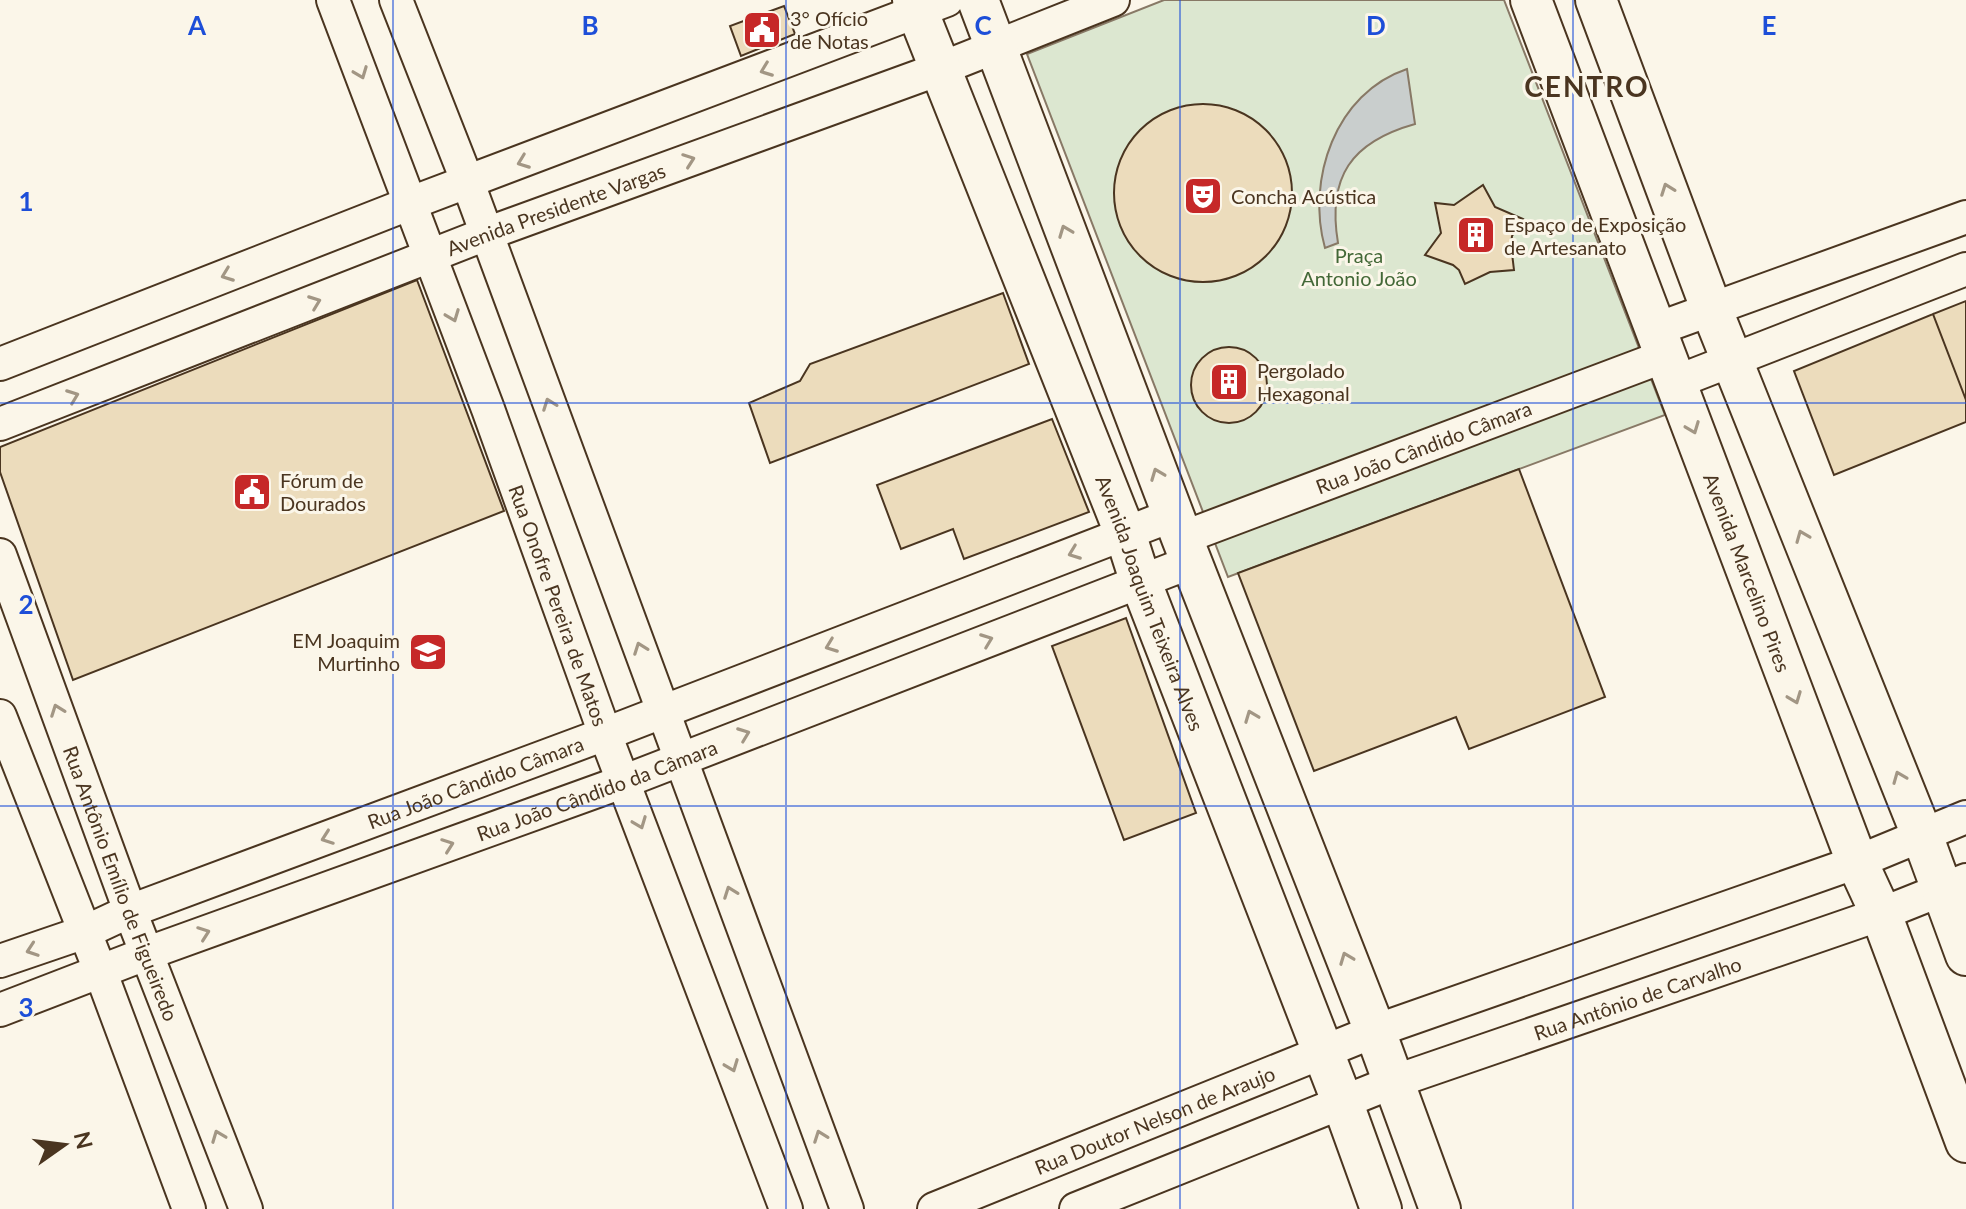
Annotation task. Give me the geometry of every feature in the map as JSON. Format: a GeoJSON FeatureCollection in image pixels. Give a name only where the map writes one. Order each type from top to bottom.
{"type":"FeatureCollection","features":[{"type":"Feature","properties":{"kind":"main road"},"geometry":{"type":"LineString","coordinates":[[978,0],[1182,538],[1375,1031],[1440,1209]]}},
{"type":"Feature","properties":{"kind":"main road","name":"Avenida Marcelino Pires"},"geometry":{"type":"LineString","coordinates":[[1531,0],[1966,1142]]}},
{"type":"Feature","properties":{"kind":"main road"},"geometry":{"type":"LineString","coordinates":[[1596,0],[1711,308],[1922,835],[1953,885],[1966,955]]}},
{"type":"Feature","properties":{"kind":"main road","name":"Avenida Joaquim Teixeira Alves"},"geometry":{"type":"LineString","coordinates":[[926,4],[942,68],[1125,533],[1140,580],[1381,1209]]}},
{"type":"Feature","properties":{"kind":"street","name":"Rua Onofre Pereira de Matos"},"geometry":{"type":"LineString","coordinates":[[333,0],[411,203],[605,734],[786,1209]]}},
{"type":"Feature","properties":{"kind":"street"},"geometry":{"type":"LineString","coordinates":[[396,0],[468,183],[847,1209]]}},
{"type":"Feature","properties":{"kind":"street","name":"Avenida Presidente Vargas"},"geometry":{"type":"LineString","coordinates":[[0,424],[486,234],[942,68],[1113,0]]}},
{"type":"Feature","properties":{"kind":"street"},"geometry":{"type":"LineString","coordinates":[[0,364],[926,4]]}},
{"type":"Feature","properties":{"kind":"street","name":"Rua João Cândido Câmara"},"geometry":{"type":"LineString","coordinates":[[1665,356],[1711,308],[1966,217]]}},
{"type":"Feature","properties":{"kind":"street","name":"Rua João Cândido Câmara"},"geometry":{"type":"LineString","coordinates":[[0,961],[85,932],[130,911],[605,734],[1125,533],[1182,538],[1665,356],[1732,360],[1966,269]]}},
{"type":"Feature","properties":{"kind":"street","name":"Rua João Cândido da Câmara"},"geometry":{"type":"LineString","coordinates":[[0,1010],[148,953],[625,781],[1140,580],[1182,538]]}},
{"type":"Feature","properties":{"kind":"street","name":"Rua Antônio Emílio de Figueiredo"},"geometry":{"type":"LineString","coordinates":[[0,555],[130,911],[246,1209]]}},
{"type":"Feature","properties":{"kind":"street"},"geometry":{"type":"LineString","coordinates":[[0,716],[189,1209]]}},
{"type":"Feature","properties":{"kind":"street"},"geometry":{"type":"LineString","coordinates":[[1375,1031],[1857,862],[1966,817]]}},
{"type":"Feature","properties":{"kind":"street","name":"Rua Antônio de Carvalho"},"geometry":{"type":"LineString","coordinates":[[1393,1082],[1881,914],[1953,885]]}},
{"type":"Feature","properties":{"kind":"street","name":"Rua Doutor Nelson de Araujo"},"geometry":{"type":"LineString","coordinates":[[934,1209],[1375,1031]]}},
{"type":"Feature","properties":{"kind":"street"},"geometry":{"type":"LineString","coordinates":[[1076,1209],[1393,1082]]}},
{"type":"Feature","properties":{"kind":"green space","name":"Praça Antonio João"},"geometry":{"type":"Polygon","coordinates":[[[1164,0],[1504,0],[1665,415],[1228,577],[1027,54],[1164,0]]]}},
{"type":"Feature","properties":{"kind":"shaded area"},"geometry":{"type":"Polygon","coordinates":[[[1407,69],[1415,124],[1374,141],[1348,166],[1336,199],[1338,243],[1325,248],[1320,222],[1320,195],[1332,142],[1344,118],[1361,98],[1382,81],[1407,69]]]}},
{"type":"Feature","properties":{"kind":"building","name":"3° Ofício de Notas"},"geometry":{"type":"Polygon","coordinates":[[[784,6],[795,34],[741,56],[730,26],[784,6]]]}},
{"type":"Feature","properties":{"kind":"building","name":"Concha Acústica"},"geometry":{"type":"Polygon","coordinates":[[[1203,104],[1237,111],[1266,130],[1285,159],[1292,193],[1285,227],[1266,256],[1237,275],[1203,282],[1169,275],[1140,256],[1121,227],[1114,193],[1121,159],[1140,130],[1169,111],[1203,104]]]}},
{"type":"Feature","properties":{"kind":"building","name":"Espaço de Exposição de Artesanato"},"geometry":{"type":"Polygon","coordinates":[[[1483,185],[1495,207],[1523,219],[1512,236],[1514,270],[1490,272],[1465,284],[1459,270],[1453,265],[1425,255],[1441,233],[1435,203],[1454,205],[1483,185]]]}},
{"type":"Feature","properties":{"kind":"building","name":"Fórum de Dourados"},"geometry":{"type":"Polygon","coordinates":[[[417,280],[504,511],[73,680],[0,472],[0,447],[417,280]]]}},
{"type":"Feature","properties":{"kind":"building"},"geometry":{"type":"Polygon","coordinates":[[[1003,293],[1029,364],[770,463],[749,403],[800,381],[810,364],[1003,293]]]}},
{"type":"Feature","properties":{"kind":"building"},"geometry":{"type":"Polygon","coordinates":[[[1966,301],[1966,400],[1933,314],[1966,301]]]}},
{"type":"Feature","properties":{"kind":"building"},"geometry":{"type":"Polygon","coordinates":[[[1933,314],[1966,400],[1966,422],[1834,475],[1794,371],[1933,314]]]}},
{"type":"Feature","properties":{"kind":"building","name":"Pergolado Hexagonal"},"geometry":{"type":"Polygon","coordinates":[[[1229,347],[1243,350],[1256,358],[1264,371],[1267,385],[1264,399],[1256,412],[1243,420],[1229,423],[1215,420],[1202,412],[1194,399],[1191,385],[1194,371],[1202,358],[1215,350],[1229,347]]]}},
{"type":"Feature","properties":{"kind":"building"},"geometry":{"type":"Polygon","coordinates":[[[1052,419],[1089,512],[964,559],[953,529],[901,549],[877,485],[1052,419]]]}},
{"type":"Feature","properties":{"kind":"building"},"geometry":{"type":"Polygon","coordinates":[[[1519,469],[1605,697],[1469,749],[1456,717],[1314,771],[1238,573],[1519,469]]]}},
{"type":"Feature","properties":{"kind":"building"},"geometry":{"type":"Polygon","coordinates":[[[1126,618],[1196,813],[1124,840],[1052,646],[1126,618]]]}},
{"type":"Feature","properties":{"kind":"place","name":"3° Ofício de Notas"},"geometry":{"type":"Point","coordinates":[762,30]}},
{"type":"Feature","properties":{"kind":"place","name":"Concha Acústica"},"geometry":{"type":"Point","coordinates":[1203,196]}},
{"type":"Feature","properties":{"kind":"place","name":"Espaço de Exposição de Artesanato"},"geometry":{"type":"Point","coordinates":[1476,235]}},
{"type":"Feature","properties":{"kind":"place","name":"Pergolado Hexagonal"},"geometry":{"type":"Point","coordinates":[1229,382]}},
{"type":"Feature","properties":{"kind":"place","name":"Fórum de Dourados"},"geometry":{"type":"Point","coordinates":[252,492]}},
{"type":"Feature","properties":{"kind":"place","name":"EM Joaquim Murtinho"},"geometry":{"type":"Point","coordinates":[428,652]}},
{"type":"Feature","properties":{"kind":"district","name":"CENTRO"},"geometry":{"type":"Point","coordinates":[1587,86]}}]}
